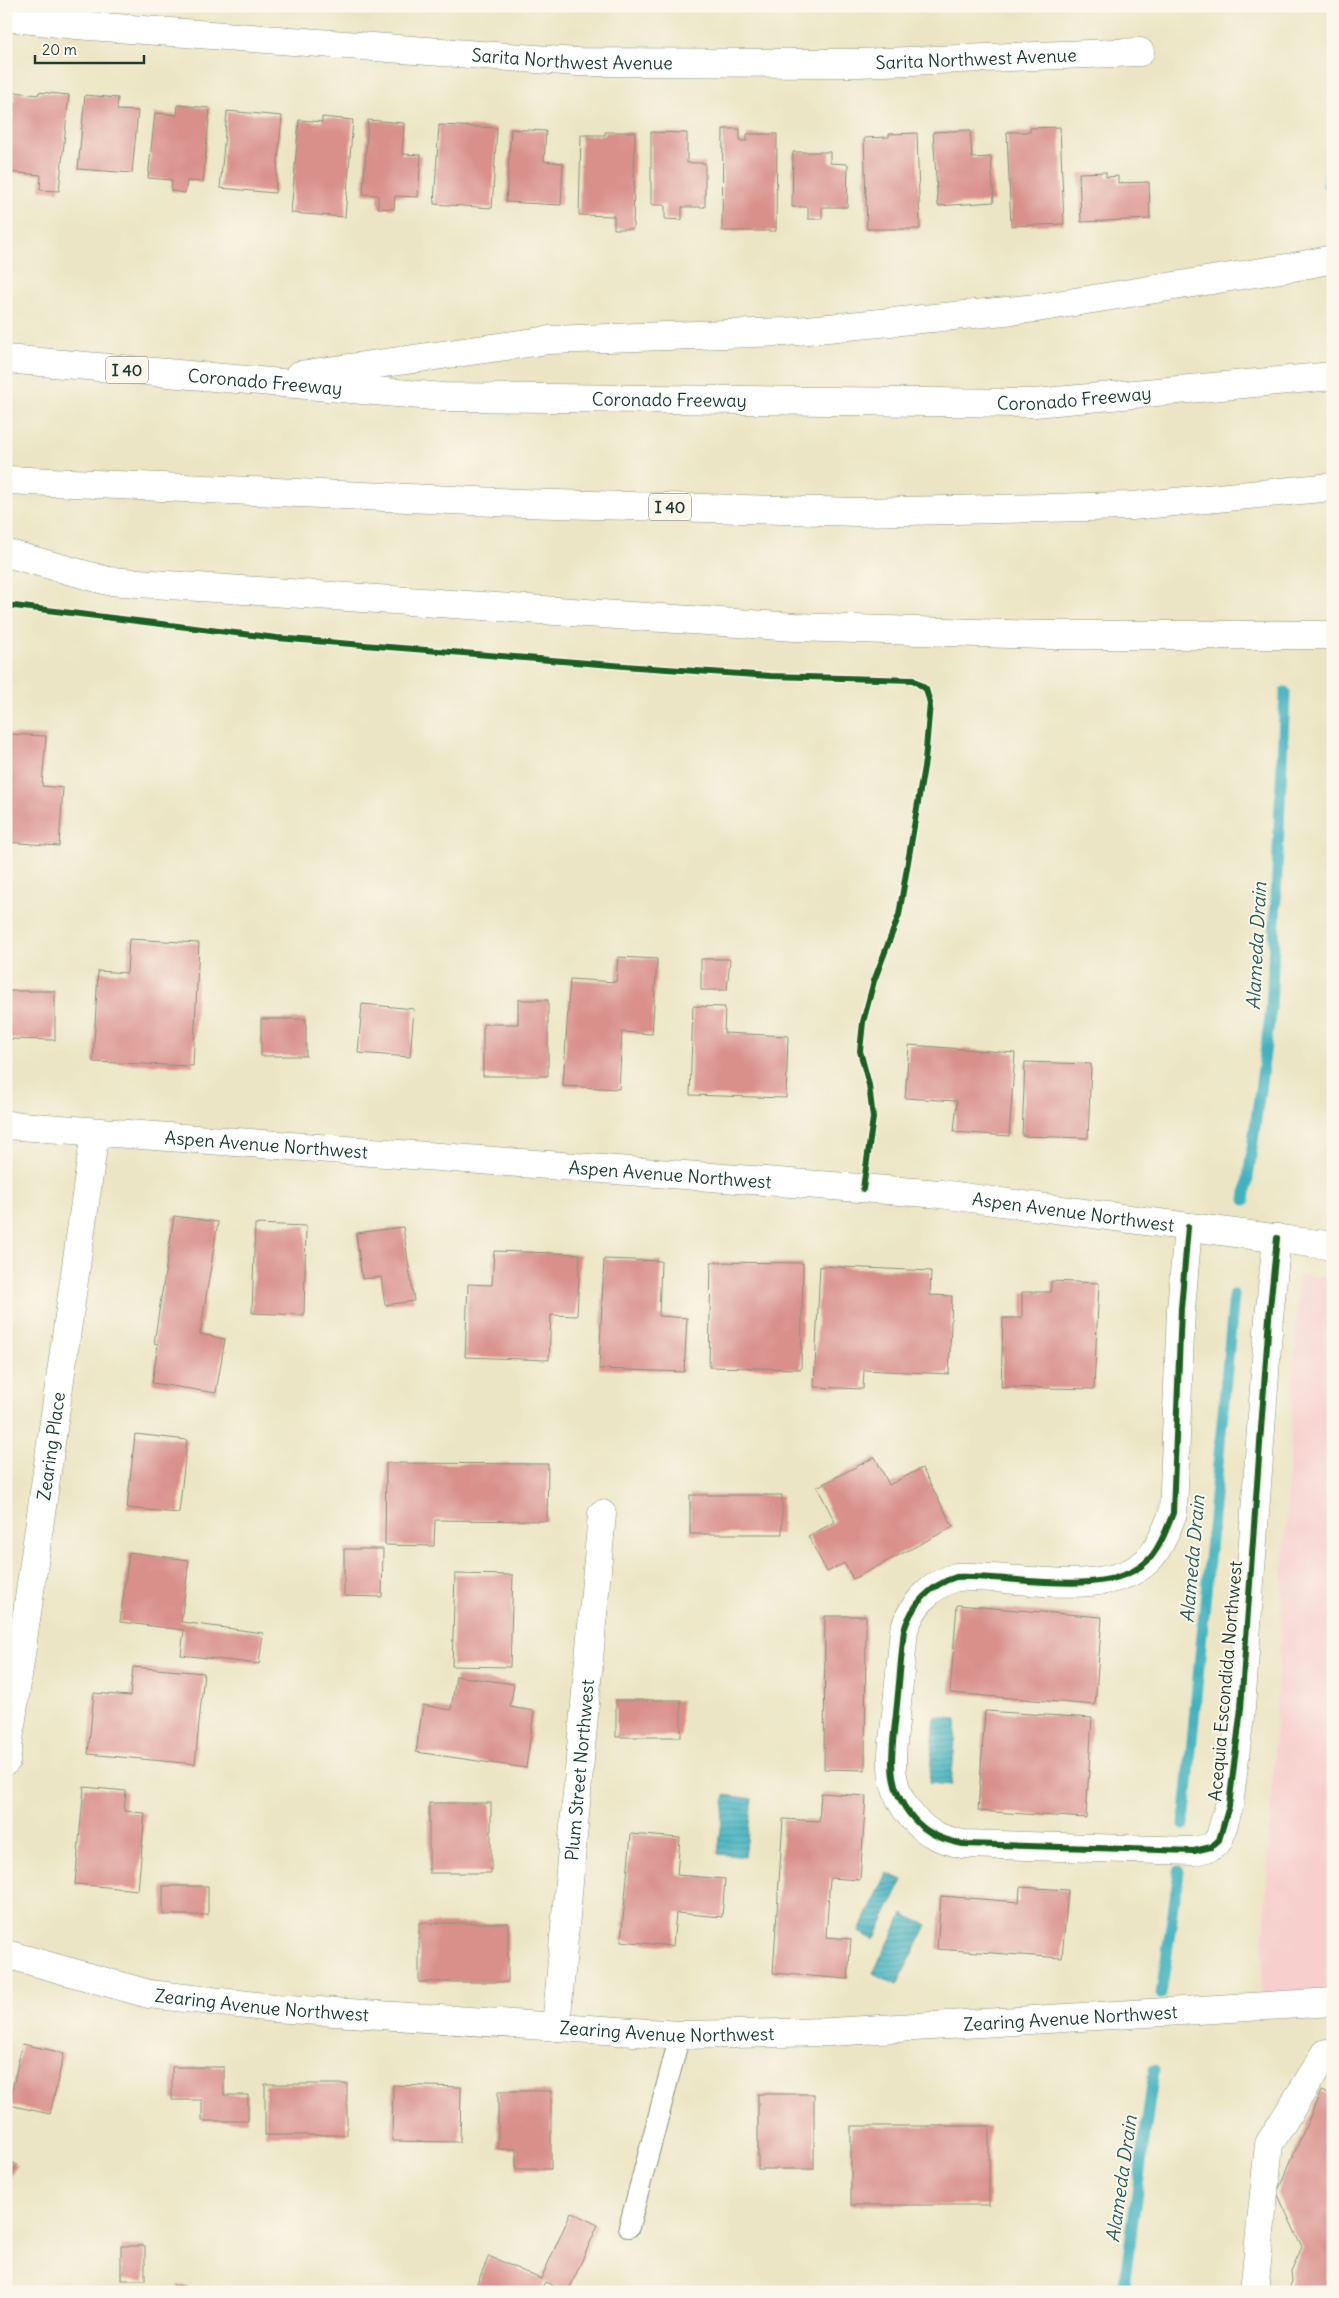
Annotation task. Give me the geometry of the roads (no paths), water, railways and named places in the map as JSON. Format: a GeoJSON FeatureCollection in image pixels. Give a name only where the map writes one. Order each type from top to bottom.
{"type":"FeatureCollection","features":[{"type":"Feature","properties":{"kind":"main road","name":"Sarita Northwest Avenue"},"geometry":{"type":"LineString","coordinates":[[6,17],[77,16],[577,62],[858,63],[1140,52]]}},
{"type":"Feature","properties":{"kind":"main road"},"geometry":{"type":"LineString","coordinates":[[248,382],[549,340],[786,332],[1037,308],[1333,259]]}},
{"type":"Feature","properties":{"kind":"main road","name":"Coronado Freeway"},"geometry":{"type":"LineString","coordinates":[[6,359],[443,398],[1034,403],[1333,376]]}},
{"type":"Feature","properties":{"kind":"main road","name":"I 40"},"geometry":{"type":"LineString","coordinates":[[6,480],[519,503],[859,512],[1132,506],[1333,487]]}},
{"type":"Feature","properties":{"kind":"main road"},"geometry":{"type":"LineString","coordinates":[[6,553],[108,580],[795,627],[1042,635],[1333,635]]}},
{"type":"Feature","properties":{"kind":"main road","name":"Aspen Avenue Northwest"},"geometry":{"type":"LineString","coordinates":[[6,1125],[941,1194],[1333,1246]]}},
{"type":"Feature","properties":{"kind":"main road","name":"Zearing Place"},"geometry":{"type":"LineString","coordinates":[[6,1761],[95,1132]]}},
{"type":"Feature","properties":{"kind":"main road","name":"Acequia Escondida Northwest"},"geometry":{"type":"LineString","coordinates":[[1188,1227],[1181,1308],[1172,1513],[1167,1530],[1151,1557],[1137,1568],[1117,1578],[1089,1584],[956,1577],[944,1581],[930,1591],[910,1612],[904,1630],[892,1757],[893,1783],[899,1800],[919,1824],[930,1834],[946,1841],[963,1844],[1194,1851],[1211,1847],[1218,1840],[1229,1806],[1241,1708],[1269,1318],[1277,1238]]}},
{"type":"Feature","properties":{"kind":"main road","name":"Plum Street Northwest"},"geometry":{"type":"LineString","coordinates":[[556,2027],[602,1514]]}},
{"type":"Feature","properties":{"kind":"main road","name":"Zearing Avenue Northwest"},"geometry":{"type":"LineString","coordinates":[[6,1954],[149,1994],[274,2008],[680,2035],[830,2032],[1333,2002]]}},
{"type":"Feature","properties":{"kind":"main road"},"geometry":{"type":"LineString","coordinates":[[1254,2292],[1269,2144],[1329,2055]]}},
{"type":"Feature","properties":{"kind":"lane"},"geometry":{"type":"LineString","coordinates":[[629,2228],[680,2035]]}},
{"type":"Feature","properties":{"kind":"water"},"geometry":{"type":"Polygon","coordinates":[[[935,1717],[957,1719],[951,1785],[929,1783],[935,1717]]]}},
{"type":"Feature","properties":{"kind":"water"},"geometry":{"type":"Polygon","coordinates":[[[725,1795],[752,1799],[745,1857],[718,1854],[725,1795]]]}},
{"type":"Feature","properties":{"kind":"water"},"geometry":{"type":"Polygon","coordinates":[[[887,1873],[903,1880],[874,1940],[859,1932],[887,1873]]]}},
{"type":"Feature","properties":{"kind":"water"},"geometry":{"type":"Polygon","coordinates":[[[903,1914],[927,1925],[897,1985],[873,1973],[903,1914]]]}},
{"type":"Feature","properties":{"kind":"waterway"},"geometry":{"type":"LineString","coordinates":[[1328,185],[1333,163]]}},
{"type":"Feature","properties":{"kind":"waterway","name":"Alameda Drain"},"geometry":{"type":"LineString","coordinates":[[1245,1200],[1271,1009],[1285,692]]}},
{"type":"Feature","properties":{"kind":"waterway","name":"Alameda Drain"},"geometry":{"type":"LineString","coordinates":[[1184,1825],[1234,1295]]}},
{"type":"Feature","properties":{"kind":"waterway","name":"Alameda Drain"},"geometry":{"type":"LineString","coordinates":[[1161,1994],[1179,1871]]}},
{"type":"Feature","properties":{"kind":"waterway","name":"Alameda Drain"},"geometry":{"type":"LineString","coordinates":[[1123,2292],[1154,2070]]}}]}
